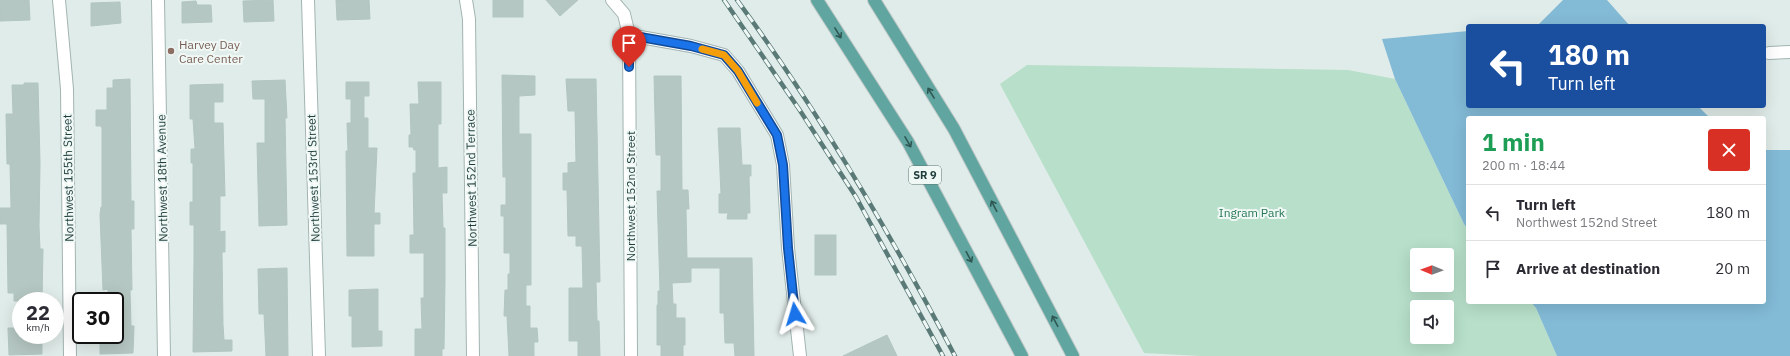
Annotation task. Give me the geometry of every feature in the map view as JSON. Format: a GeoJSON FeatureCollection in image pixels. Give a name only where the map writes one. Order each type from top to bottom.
{"type":"FeatureCollection","features":[{"type":"Feature","properties":{"kind":"main road","name":"SR 9"},"geometry":{"type":"LineString","coordinates":[[817,0],[908,142],[1022,356]]}},
{"type":"Feature","properties":{"kind":"main road"},"geometry":{"type":"LineString","coordinates":[[874,0],[954,129],[1073,356]]}},
{"type":"Feature","properties":{"kind":"street","name":"Northwest 155th Street"},"geometry":{"type":"LineString","coordinates":[[59,0],[67,89],[70,356]]}},
{"type":"Feature","properties":{"kind":"street","name":"Northwest 18th Avenue"},"geometry":{"type":"LineString","coordinates":[[158,0],[164,356]]}},
{"type":"Feature","properties":{"kind":"street","name":"Northwest 153rd Street"},"geometry":{"type":"LineString","coordinates":[[308,0],[319,356]]}},
{"type":"Feature","properties":{"kind":"street","name":"Northwest 152nd Terrace"},"geometry":{"type":"LineString","coordinates":[[466,0],[469,27],[473,356]]}},
{"type":"Feature","properties":{"kind":"street","name":"Northwest 152nd Street"},"geometry":{"type":"LineString","coordinates":[[612,0],[624,14],[629,35],[631,356]]}},
{"type":"Feature","properties":{"kind":"street"},"geometry":{"type":"LineString","coordinates":[[629,35],[691,46],[724,55],[738,71],[777,135],[783,165],[788,248],[800,356]]}},
{"type":"Feature","properties":{"kind":"street"},"geometry":{"type":"LineString","coordinates":[[1769,53],[1790,52]]}},
{"type":"Feature","properties":{"kind":"green space","name":"Ingram Park"},"geometry":{"type":"Polygon","coordinates":[[[1027,65],[1348,70],[1395,79],[1466,226],[1466,304],[1533,304],[1536,308],[1557,356],[1201,356],[1144,353],[1000,84],[1027,65]]]}},
{"type":"Feature","properties":{"kind":"water"},"geometry":{"type":"Polygon","coordinates":[[[1563,0],[1607,0],[1628,24],[1539,24],[1563,0]]]}},
{"type":"Feature","properties":{"kind":"water"},"geometry":{"type":"Polygon","coordinates":[[[1466,31],[1466,108],[1700,108],[1708,116],[1466,116],[1466,226],[1395,79],[1382,39],[1466,31]]]}},
{"type":"Feature","properties":{"kind":"water"},"geometry":{"type":"Polygon","coordinates":[[[1766,150],[1790,150],[1790,356],[1557,356],[1536,308],[1533,304],[1766,304],[1766,150]]]}},
{"type":"Feature","properties":{"kind":"building"},"geometry":{"type":"Polygon","coordinates":[[[0,0],[29,0],[30,20],[0,21],[0,0]]]}},
{"type":"Feature","properties":{"kind":"building"},"geometry":{"type":"Polygon","coordinates":[[[273,0],[274,21],[244,22],[243,1],[273,0]]]}},
{"type":"Feature","properties":{"kind":"building"},"geometry":{"type":"Polygon","coordinates":[[[336,0],[369,0],[370,19],[337,20],[336,0]]]}},
{"type":"Feature","properties":{"kind":"building"},"geometry":{"type":"Polygon","coordinates":[[[493,0],[523,0],[523,17],[493,17],[493,0]]]}},
{"type":"Feature","properties":{"kind":"building"},"geometry":{"type":"Polygon","coordinates":[[[546,0],[578,0],[560,16],[546,0]]]}},
{"type":"Feature","properties":{"kind":"building"},"geometry":{"type":"Polygon","coordinates":[[[196,1],[197,5],[211,5],[212,22],[182,23],[182,2],[196,1]]]}},
{"type":"Feature","properties":{"kind":"building"},"geometry":{"type":"Polygon","coordinates":[[[120,2],[121,23],[91,26],[91,3],[120,2]]]}},
{"type":"Feature","properties":{"kind":"building"},"geometry":{"type":"Polygon","coordinates":[[[502,75],[535,76],[535,95],[519,96],[519,134],[531,134],[531,285],[526,285],[526,306],[530,306],[530,328],[537,328],[538,342],[534,342],[534,356],[509,356],[507,316],[504,316],[505,290],[508,290],[508,274],[510,274],[510,253],[504,253],[504,216],[501,216],[501,205],[506,205],[506,177],[503,177],[502,75]]]}},
{"type":"Feature","properties":{"kind":"building"},"geometry":{"type":"Polygon","coordinates":[[[654,76],[681,76],[682,190],[688,190],[689,209],[686,209],[687,258],[752,258],[754,356],[735,356],[734,343],[725,343],[724,313],[720,313],[720,268],[691,268],[691,282],[672,283],[673,304],[676,304],[676,318],[685,318],[685,345],[683,345],[683,356],[661,356],[661,345],[657,345],[657,305],[658,291],[660,291],[657,191],[661,191],[661,155],[656,155],[654,76]]]}},
{"type":"Feature","properties":{"kind":"building"},"geometry":{"type":"Polygon","coordinates":[[[130,79],[131,201],[134,201],[134,229],[131,229],[132,290],[130,290],[131,326],[134,326],[133,353],[100,354],[100,344],[124,344],[124,292],[108,292],[108,289],[103,290],[100,215],[102,207],[102,128],[101,126],[96,126],[96,110],[107,110],[107,88],[113,88],[113,80],[130,79]]]}},
{"type":"Feature","properties":{"kind":"building"},"geometry":{"type":"Polygon","coordinates":[[[566,79],[596,79],[600,282],[596,282],[600,356],[578,356],[578,341],[569,341],[569,288],[583,288],[582,246],[576,246],[576,236],[568,236],[567,190],[563,190],[563,173],[568,173],[568,163],[576,162],[575,111],[568,111],[566,79]]]}},
{"type":"Feature","properties":{"kind":"building"},"geometry":{"type":"Polygon","coordinates":[[[285,80],[287,118],[285,118],[287,225],[259,226],[257,143],[265,143],[265,99],[253,99],[252,81],[285,80]]]}},
{"type":"Feature","properties":{"kind":"building"},"geometry":{"type":"Polygon","coordinates":[[[346,82],[369,82],[369,96],[364,96],[364,118],[368,118],[368,148],[377,148],[374,213],[380,213],[380,224],[374,224],[374,256],[347,256],[346,151],[348,151],[347,123],[351,123],[351,99],[346,99],[346,82]]]}},
{"type":"Feature","properties":{"kind":"building"},"geometry":{"type":"Polygon","coordinates":[[[418,82],[441,82],[441,124],[438,124],[438,168],[447,167],[447,193],[442,193],[443,228],[445,228],[445,280],[444,349],[442,349],[442,356],[415,356],[415,329],[422,329],[421,298],[424,298],[424,253],[410,253],[410,235],[414,235],[413,173],[416,173],[416,150],[414,150],[413,147],[409,147],[409,135],[411,135],[410,104],[419,104],[418,82]]]}},
{"type":"Feature","properties":{"kind":"building"},"geometry":{"type":"Polygon","coordinates":[[[24,83],[38,83],[40,163],[39,226],[40,249],[43,249],[42,292],[8,293],[7,224],[0,224],[0,208],[11,208],[10,164],[7,164],[6,114],[13,114],[12,85],[24,85],[24,83]]]}},
{"type":"Feature","properties":{"kind":"building"},"geometry":{"type":"Polygon","coordinates":[[[223,84],[223,102],[214,102],[214,123],[223,123],[225,196],[220,196],[220,232],[225,231],[225,252],[222,252],[223,325],[224,340],[232,340],[232,351],[193,352],[194,225],[190,225],[190,202],[193,202],[193,163],[191,163],[191,149],[195,149],[193,119],[190,119],[190,85],[223,84]]]}},
{"type":"Feature","properties":{"kind":"building"},"geometry":{"type":"Polygon","coordinates":[[[718,128],[740,128],[742,165],[751,165],[751,176],[749,176],[750,213],[747,213],[747,219],[727,219],[728,213],[719,213],[719,194],[721,194],[718,128]]]}},
{"type":"Feature","properties":{"kind":"building"},"geometry":{"type":"Polygon","coordinates":[[[815,235],[836,235],[836,275],[815,275],[815,235]]]}},
{"type":"Feature","properties":{"kind":"building"},"geometry":{"type":"Polygon","coordinates":[[[287,268],[288,356],[266,356],[264,314],[259,314],[258,269],[287,268]]]}},
{"type":"Feature","properties":{"kind":"building"},"geometry":{"type":"Polygon","coordinates":[[[378,289],[378,331],[382,331],[382,346],[352,347],[352,316],[349,316],[349,290],[378,289]]]}},
{"type":"Feature","properties":{"kind":"building"},"geometry":{"type":"Polygon","coordinates":[[[8,328],[12,328],[12,344],[42,344],[42,354],[9,355],[8,328]]]}},
{"type":"Feature","properties":{"kind":"building"},"geometry":{"type":"Polygon","coordinates":[[[887,335],[897,356],[843,356],[870,343],[887,335]]]}},
{"type":"Feature","properties":{"kind":"railway"},"geometry":{"type":"LineString","coordinates":[[724,0],[799,109],[856,197],[943,356]]}},
{"type":"Feature","properties":{"kind":"railway"},"geometry":{"type":"LineString","coordinates":[[737,0],[825,129],[905,264],[955,356]]}},
{"type":"Feature","properties":{"kind":"slow traffic"},"geometry":{"type":"LineString","coordinates":[[702,49],[724,55],[738,71],[757,103]]}},
{"type":"Feature","properties":{"kind":"place","name":"Harvey Day Care Center"},"geometry":{"type":"Point","coordinates":[171,51]}},
{"type":"Feature","properties":{"kind":"route"},"geometry":{"type":"LineString","coordinates":[[629,67],[629,35],[691,46],[724,55],[738,71],[777,135],[783,165],[788,248],[795,314]]}}]}
